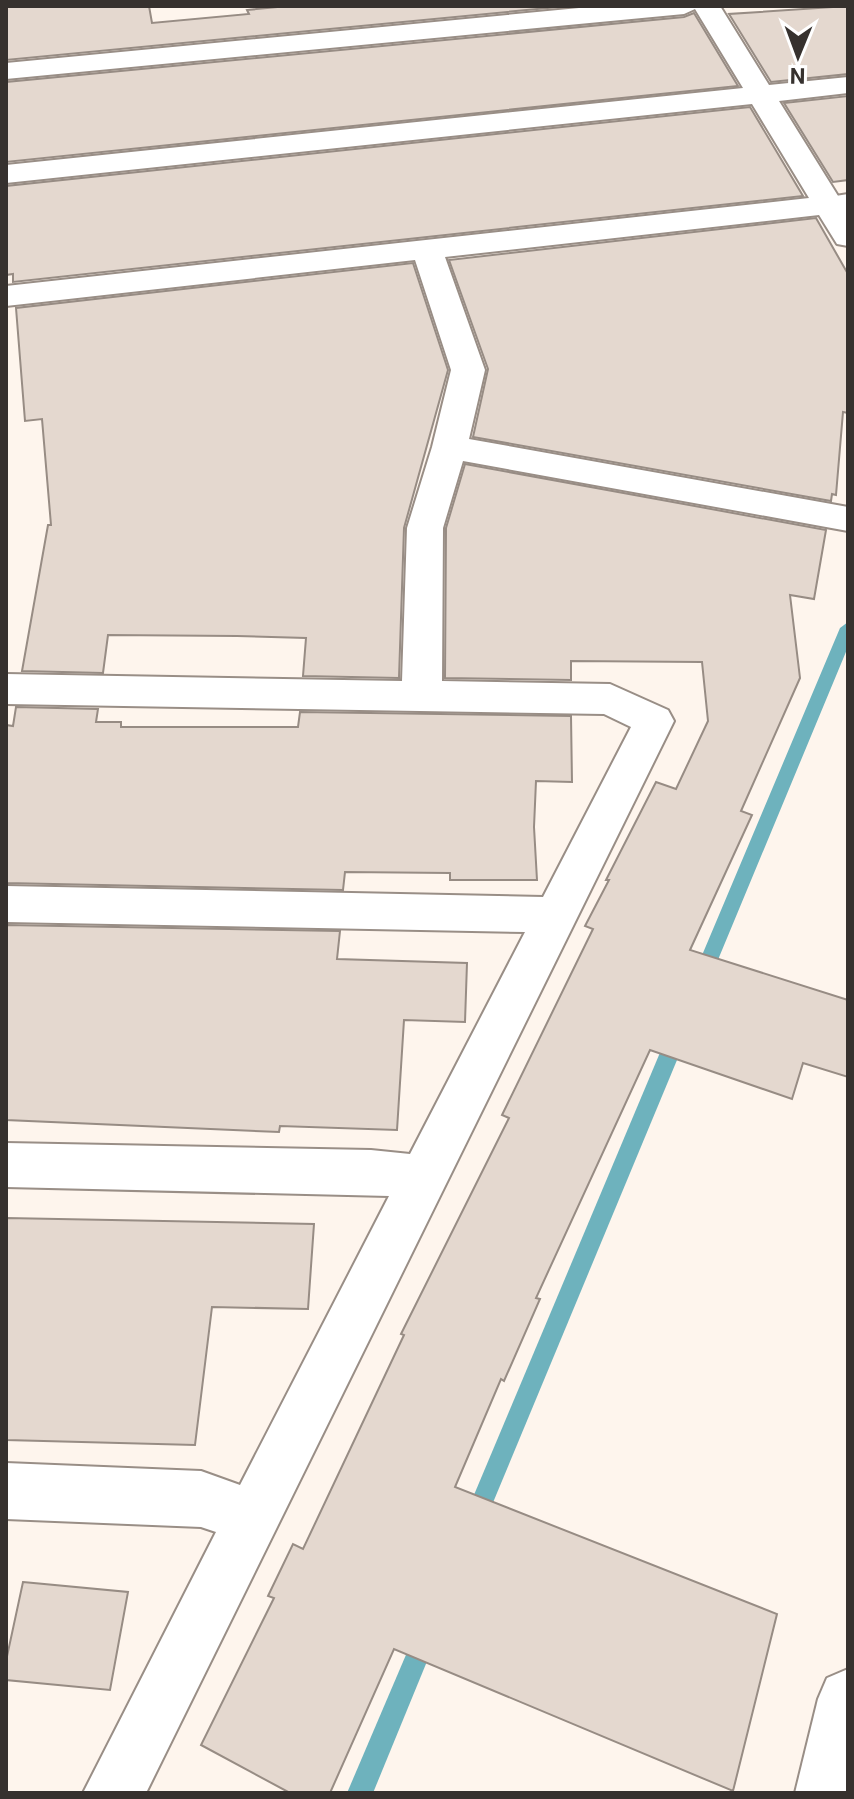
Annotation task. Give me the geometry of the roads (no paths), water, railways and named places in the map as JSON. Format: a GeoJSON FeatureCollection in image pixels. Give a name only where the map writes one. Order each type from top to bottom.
{"type":"FeatureCollection","features":[{"type":"Feature","properties":{"kind":"street"},"geometry":{"type":"LineString","coordinates":[[6,71],[684,6]]}},
{"type":"Feature","properties":{"kind":"street"},"geometry":{"type":"LineString","coordinates":[[707,6],[761,94],[838,204],[848,237]]}},
{"type":"Feature","properties":{"kind":"street"},"geometry":{"type":"LineString","coordinates":[[6,174],[848,85]]}},
{"type":"Feature","properties":{"kind":"street"},"geometry":{"type":"LineString","coordinates":[[6,296],[838,204]]}},
{"type":"Feature","properties":{"kind":"street"},"geometry":{"type":"LineString","coordinates":[[422,696],[425,528],[450,447],[468,370],[427,249]]}},
{"type":"Feature","properties":{"kind":"street"},"geometry":{"type":"LineString","coordinates":[[450,447],[848,519]]}},
{"type":"Feature","properties":{"kind":"street"},"geometry":{"type":"LineString","coordinates":[[6,689],[610,699],[654,721],[114,1793]]}},
{"type":"Feature","properties":{"kind":"street"},"geometry":{"type":"LineString","coordinates":[[6,904],[556,916]]}},
{"type":"Feature","properties":{"kind":"street"},"geometry":{"type":"LineString","coordinates":[[6,1165],[371,1172],[423,1178]]}},
{"type":"Feature","properties":{"kind":"street"},"geometry":{"type":"LineString","coordinates":[[6,1491],[201,1499],[253,1518]]}},
{"type":"Feature","properties":{"kind":"street"},"geometry":{"type":"LineString","coordinates":[[826,1793],[848,1699]]}},
{"type":"Feature","properties":{"kind":"waterway"},"geometry":{"type":"LineString","coordinates":[[701,979],[848,628]]}},
{"type":"Feature","properties":{"kind":"waterway"},"geometry":{"type":"LineString","coordinates":[[474,1521],[677,1036]]}},
{"type":"Feature","properties":{"kind":"waterway"},"geometry":{"type":"LineString","coordinates":[[360,1793],[425,1637]]}}]}
